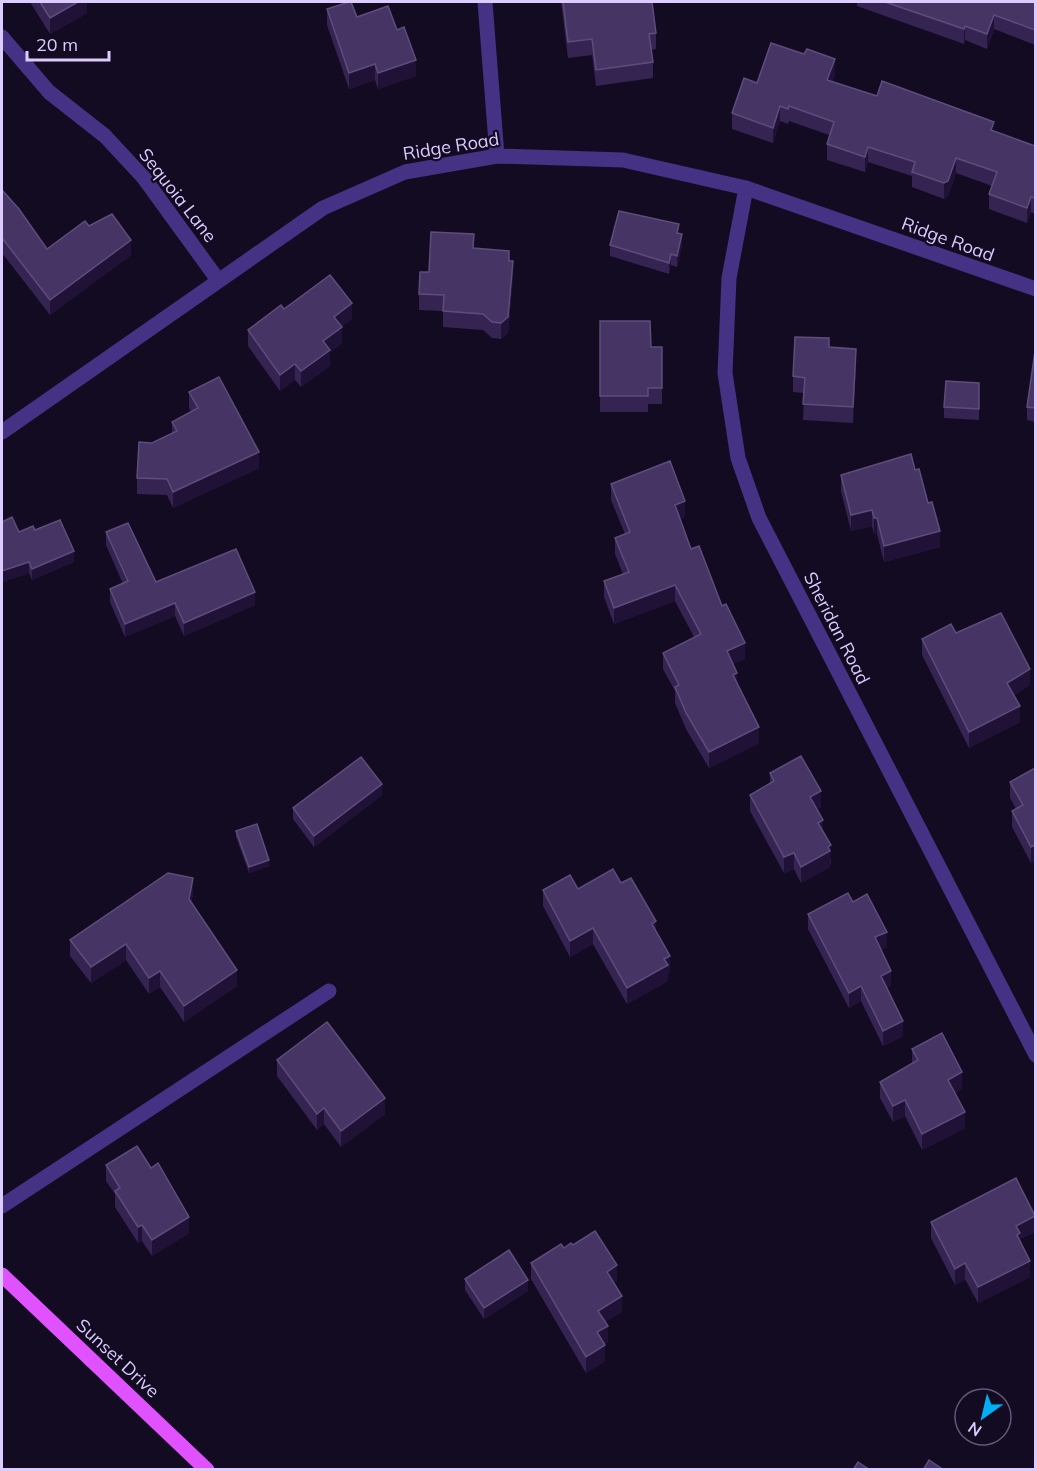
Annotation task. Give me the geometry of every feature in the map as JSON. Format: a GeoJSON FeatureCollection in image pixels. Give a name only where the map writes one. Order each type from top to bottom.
{"type":"FeatureCollection","features":[{"type":"Feature","properties":{"kind":"main road","name":"Sunset Drive"},"geometry":{"type":"LineString","coordinates":[[2,1275],[207,1470]]}},
{"type":"Feature","properties":{"kind":"street"},"geometry":{"type":"LineString","coordinates":[[485,2],[497,156]]}},
{"type":"Feature","properties":{"kind":"street","name":"Sequoia Lane"},"geometry":{"type":"LineString","coordinates":[[2,37],[49,92],[105,136],[144,178],[218,280]]}},
{"type":"Feature","properties":{"kind":"street","name":"Ridge Road"},"geometry":{"type":"LineString","coordinates":[[2,432],[323,208],[405,172],[497,156],[623,160],[746,188],[1035,289]]}},
{"type":"Feature","properties":{"kind":"street","name":"Sheridan Road"},"geometry":{"type":"LineString","coordinates":[[746,188],[729,278],[725,373],[738,458],[759,518],[1035,1054]]}},
{"type":"Feature","properties":{"kind":"street"},"geometry":{"type":"LineString","coordinates":[[2,1206],[329,991]]}},
{"type":"Feature","properties":{"kind":"building"},"geometry":{"type":"Polygon","coordinates":[[[40,2],[78,2],[50,18],[40,2]]]}},
{"type":"Feature","properties":{"kind":"building"},"geometry":{"type":"Polygon","coordinates":[[[349,2],[357,17],[388,6],[397,30],[404,27],[416,60],[378,73],[375,64],[349,73],[327,9],[349,2]]]}},
{"type":"Feature","properties":{"kind":"building"},"geometry":{"type":"Polygon","coordinates":[[[563,2],[652,2],[656,33],[649,34],[653,62],[596,70],[592,39],[568,42],[563,2]]]}},
{"type":"Feature","properties":{"kind":"building"},"geometry":{"type":"Polygon","coordinates":[[[885,2],[1035,2],[1035,30],[994,15],[987,34],[965,26],[964,29],[885,2]]]}},
{"type":"Feature","properties":{"kind":"building"},"geometry":{"type":"Polygon","coordinates":[[[771,43],[804,54],[807,49],[835,59],[827,80],[877,96],[882,81],[994,122],[991,130],[1035,146],[1035,198],[1031,197],[1027,208],[989,194],[997,172],[956,158],[948,181],[944,183],[912,172],[915,162],[868,147],[865,157],[827,144],[834,122],[789,106],[788,109],[780,106],[773,128],[732,113],[744,78],[757,83],[771,43]]]}},
{"type":"Feature","properties":{"kind":"building"},"geometry":{"type":"Polygon","coordinates":[[[2,190],[19,209],[47,249],[85,221],[89,226],[112,214],[131,240],[50,300],[2,238],[2,190]]]}},
{"type":"Feature","properties":{"kind":"building"},"geometry":{"type":"Polygon","coordinates":[[[619,211],[679,224],[677,233],[682,234],[677,256],[671,254],[669,263],[610,245],[619,211]]]}},
{"type":"Feature","properties":{"kind":"building"},"geometry":{"type":"Polygon","coordinates":[[[431,232],[474,234],[473,248],[509,251],[509,261],[513,261],[508,317],[501,323],[492,322],[483,314],[443,311],[444,295],[419,294],[420,272],[429,272],[431,232]]]}},
{"type":"Feature","properties":{"kind":"building"},"geometry":{"type":"Polygon","coordinates":[[[330,275],[352,303],[334,317],[342,327],[323,341],[330,350],[301,371],[295,364],[280,375],[248,330],[281,305],[284,309],[330,275]]]}},
{"type":"Feature","properties":{"kind":"building"},"geometry":{"type":"Polygon","coordinates":[[[600,321],[650,321],[651,347],[662,347],[662,388],[648,388],[648,396],[600,396],[600,321]]]}},
{"type":"Feature","properties":{"kind":"building"},"geometry":{"type":"Polygon","coordinates":[[[795,337],[829,338],[829,347],[856,349],[853,407],[803,404],[805,378],[793,376],[795,337]]]}},
{"type":"Feature","properties":{"kind":"building"},"geometry":{"type":"Polygon","coordinates":[[[1035,351],[1035,408],[1027,407],[1035,351]]]}},
{"type":"Feature","properties":{"kind":"building"},"geometry":{"type":"Polygon","coordinates":[[[219,377],[259,452],[173,492],[167,479],[137,478],[139,442],[152,443],[177,431],[172,422],[198,408],[189,392],[219,377]]]}},
{"type":"Feature","properties":{"kind":"building"},"geometry":{"type":"Polygon","coordinates":[[[946,381],[979,383],[979,409],[944,407],[946,381]]]}},
{"type":"Feature","properties":{"kind":"building"},"geometry":{"type":"Polygon","coordinates":[[[911,454],[915,470],[919,469],[928,503],[932,502],[940,531],[884,546],[877,518],[874,518],[872,510],[851,515],[841,475],[911,454]]]}},
{"type":"Feature","properties":{"kind":"building"},"geometry":{"type":"Polygon","coordinates":[[[670,461],[685,501],[675,505],[691,549],[699,546],[722,606],[726,604],[745,643],[727,651],[737,673],[733,675],[759,727],[709,752],[686,713],[675,687],[679,685],[663,653],[701,634],[675,585],[614,608],[604,581],[629,572],[615,538],[630,532],[611,484],[670,461]]]}},
{"type":"Feature","properties":{"kind":"building"},"geometry":{"type":"Polygon","coordinates":[[[12,517],[19,532],[33,526],[35,530],[60,520],[74,551],[32,569],[29,562],[2,571],[2,522],[12,517]]]}},
{"type":"Feature","properties":{"kind":"building"},"geometry":{"type":"Polygon","coordinates":[[[128,523],[156,582],[236,549],[255,592],[184,623],[175,603],[125,624],[110,589],[128,581],[106,532],[128,523]]]}},
{"type":"Feature","properties":{"kind":"building"},"geometry":{"type":"Polygon","coordinates":[[[1001,613],[1030,669],[1007,683],[1020,706],[969,732],[922,639],[951,624],[956,633],[1001,613]]]}},
{"type":"Feature","properties":{"kind":"building"},"geometry":{"type":"Polygon","coordinates":[[[801,756],[821,791],[810,797],[823,820],[818,823],[831,845],[828,847],[830,851],[801,867],[794,853],[784,857],[750,795],[774,781],[770,773],[801,756]]]}},
{"type":"Feature","properties":{"kind":"building"},"geometry":{"type":"Polygon","coordinates":[[[361,757],[382,784],[314,836],[293,808],[361,757]]]}},
{"type":"Feature","properties":{"kind":"building"},"geometry":{"type":"Polygon","coordinates":[[[1035,768],[1035,845],[1031,847],[1012,811],[1023,805],[1010,782],[1035,768]]]}},
{"type":"Feature","properties":{"kind":"building"},"geometry":{"type":"Polygon","coordinates":[[[257,824],[269,860],[249,867],[236,831],[257,824]]]}},
{"type":"Feature","properties":{"kind":"building"},"geometry":{"type":"Polygon","coordinates":[[[613,869],[621,883],[631,878],[656,921],[652,924],[670,956],[664,959],[668,965],[627,988],[593,928],[570,941],[543,890],[570,875],[578,889],[613,869]]]}},
{"type":"Feature","properties":{"kind":"building"},"geometry":{"type":"Polygon","coordinates":[[[168,873],[193,878],[189,899],[237,970],[184,1006],[160,971],[149,978],[126,944],[91,967],[70,940],[168,873]]]}},
{"type":"Feature","properties":{"kind":"building"},"geometry":{"type":"Polygon","coordinates":[[[848,893],[853,902],[867,894],[887,932],[875,937],[891,971],[881,976],[903,1021],[883,1031],[861,986],[849,993],[808,914],[848,893]]]}},
{"type":"Feature","properties":{"kind":"building"},"geometry":{"type":"Polygon","coordinates":[[[327,1022],[385,1098],[341,1131],[324,1108],[317,1114],[277,1060],[327,1022]]]}},
{"type":"Feature","properties":{"kind":"building"},"geometry":{"type":"Polygon","coordinates":[[[942,1033],[962,1072],[948,1080],[965,1112],[922,1134],[905,1100],[893,1106],[880,1082],[918,1060],[912,1049],[942,1033]]]}},
{"type":"Feature","properties":{"kind":"building"},"geometry":{"type":"Polygon","coordinates":[[[137,1146],[151,1168],[158,1163],[189,1217],[152,1240],[142,1225],[138,1227],[115,1191],[120,1188],[106,1165],[137,1146]]]}},
{"type":"Feature","properties":{"kind":"building"},"geometry":{"type":"Polygon","coordinates":[[[1016,1178],[1035,1216],[1016,1226],[1020,1233],[1017,1235],[1030,1261],[978,1287],[965,1263],[955,1269],[931,1222],[1016,1178]]]}},
{"type":"Feature","properties":{"kind":"building"},"geometry":{"type":"Polygon","coordinates":[[[595,1231],[617,1265],[607,1272],[622,1296],[598,1311],[608,1326],[597,1332],[605,1345],[586,1357],[531,1263],[561,1244],[564,1248],[571,1243],[573,1245],[595,1231]]]}},
{"type":"Feature","properties":{"kind":"building"},"geometry":{"type":"Polygon","coordinates":[[[509,1250],[528,1280],[484,1308],[465,1279],[509,1250]]]}},
{"type":"Feature","properties":{"kind":"building"},"geometry":{"type":"Polygon","coordinates":[[[929,1460],[944,1470],[923,1470],[929,1460]]]}},
{"type":"Feature","properties":{"kind":"building"},"geometry":{"type":"Polygon","coordinates":[[[858,1462],[870,1470],[853,1470],[858,1462]]]}}]}
